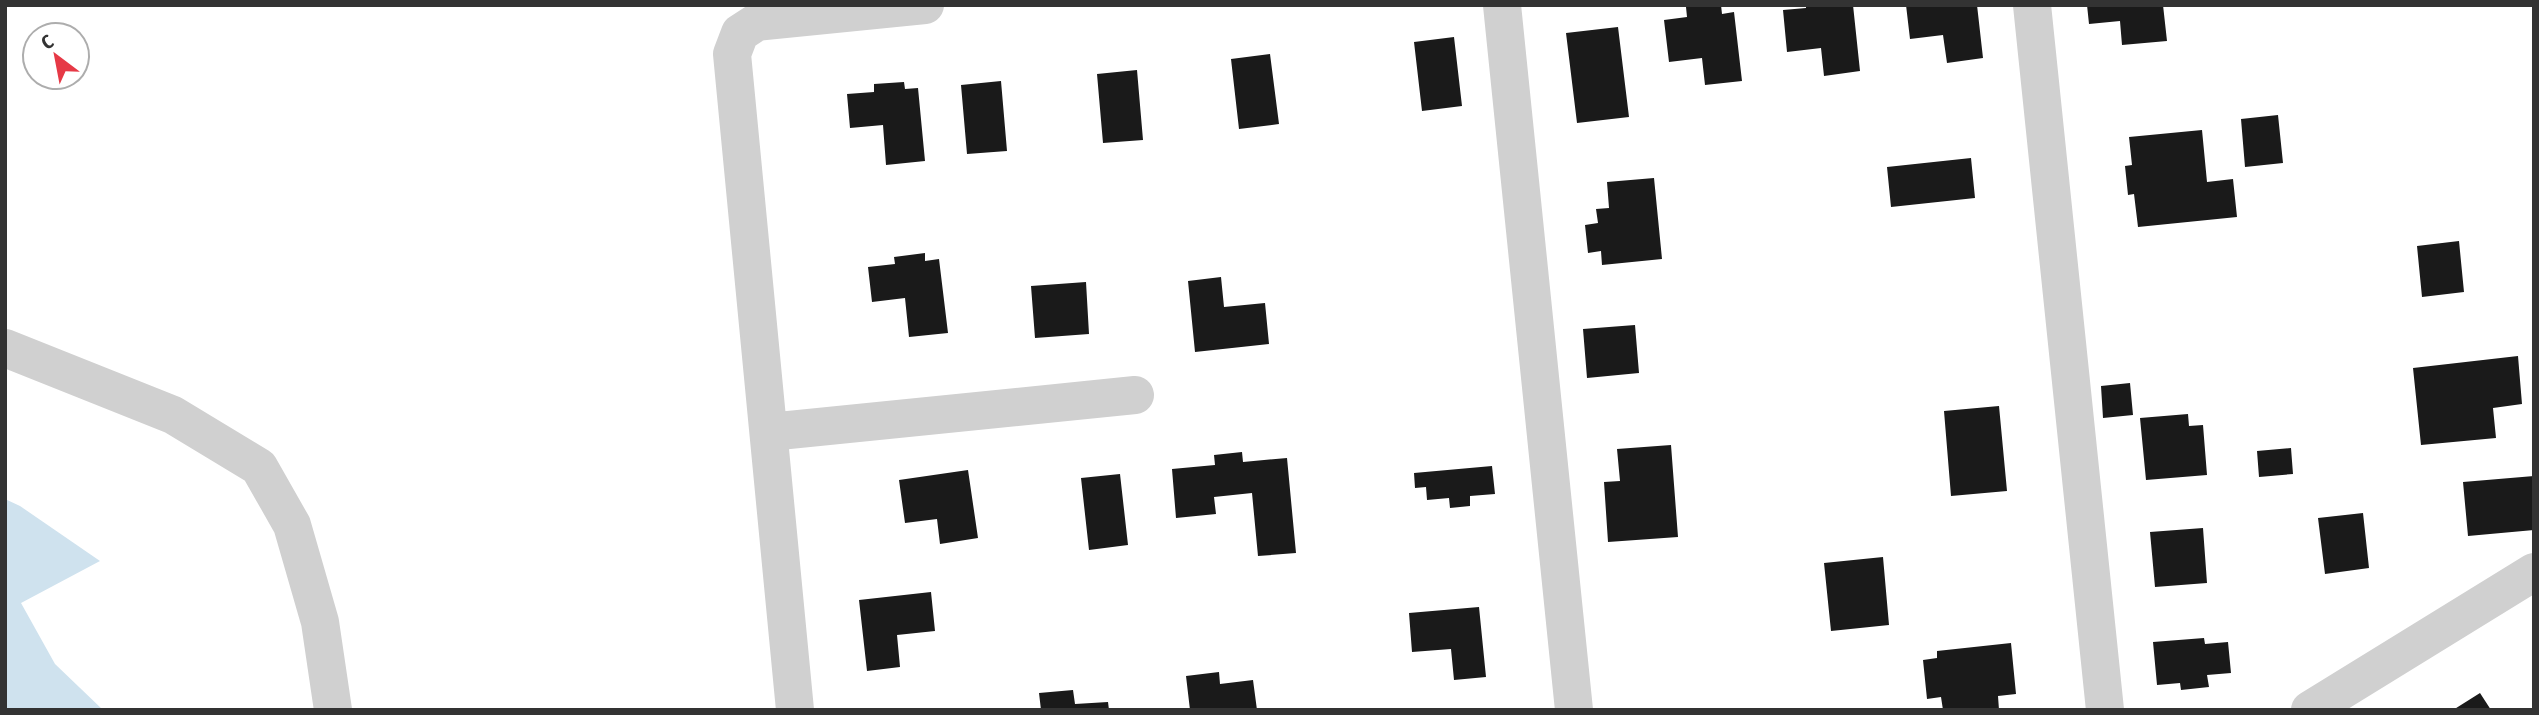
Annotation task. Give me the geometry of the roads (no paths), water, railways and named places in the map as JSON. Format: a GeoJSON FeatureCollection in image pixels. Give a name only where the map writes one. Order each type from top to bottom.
{"type":"FeatureCollection","features":[{"type":"Feature","properties":{"kind":"street"},"geometry":{"type":"LineString","coordinates":[[795,710],[732,54],[740,33],[757,22],[925,5]]}},
{"type":"Feature","properties":{"kind":"street"},"geometry":{"type":"LineString","coordinates":[[1502,5],[1574,710]]}},
{"type":"Feature","properties":{"kind":"street"},"geometry":{"type":"LineString","coordinates":[[2032,5],[2105,710]]}},
{"type":"Feature","properties":{"kind":"street"},"geometry":{"type":"LineString","coordinates":[[5,348],[173,415],[259,467],[292,525],[320,622],[333,710]]}},
{"type":"Feature","properties":{"kind":"street"},"geometry":{"type":"LineString","coordinates":[[769,432],[1135,395]]}},
{"type":"Feature","properties":{"kind":"street"},"geometry":{"type":"LineString","coordinates":[[2310,710],[2534,572]]}},
{"type":"Feature","properties":{"kind":"water"},"geometry":{"type":"Polygon","coordinates":[[[5,499],[20,506],[100,561],[21,603],[55,664],[103,710],[5,710],[5,499]]]}}]}
